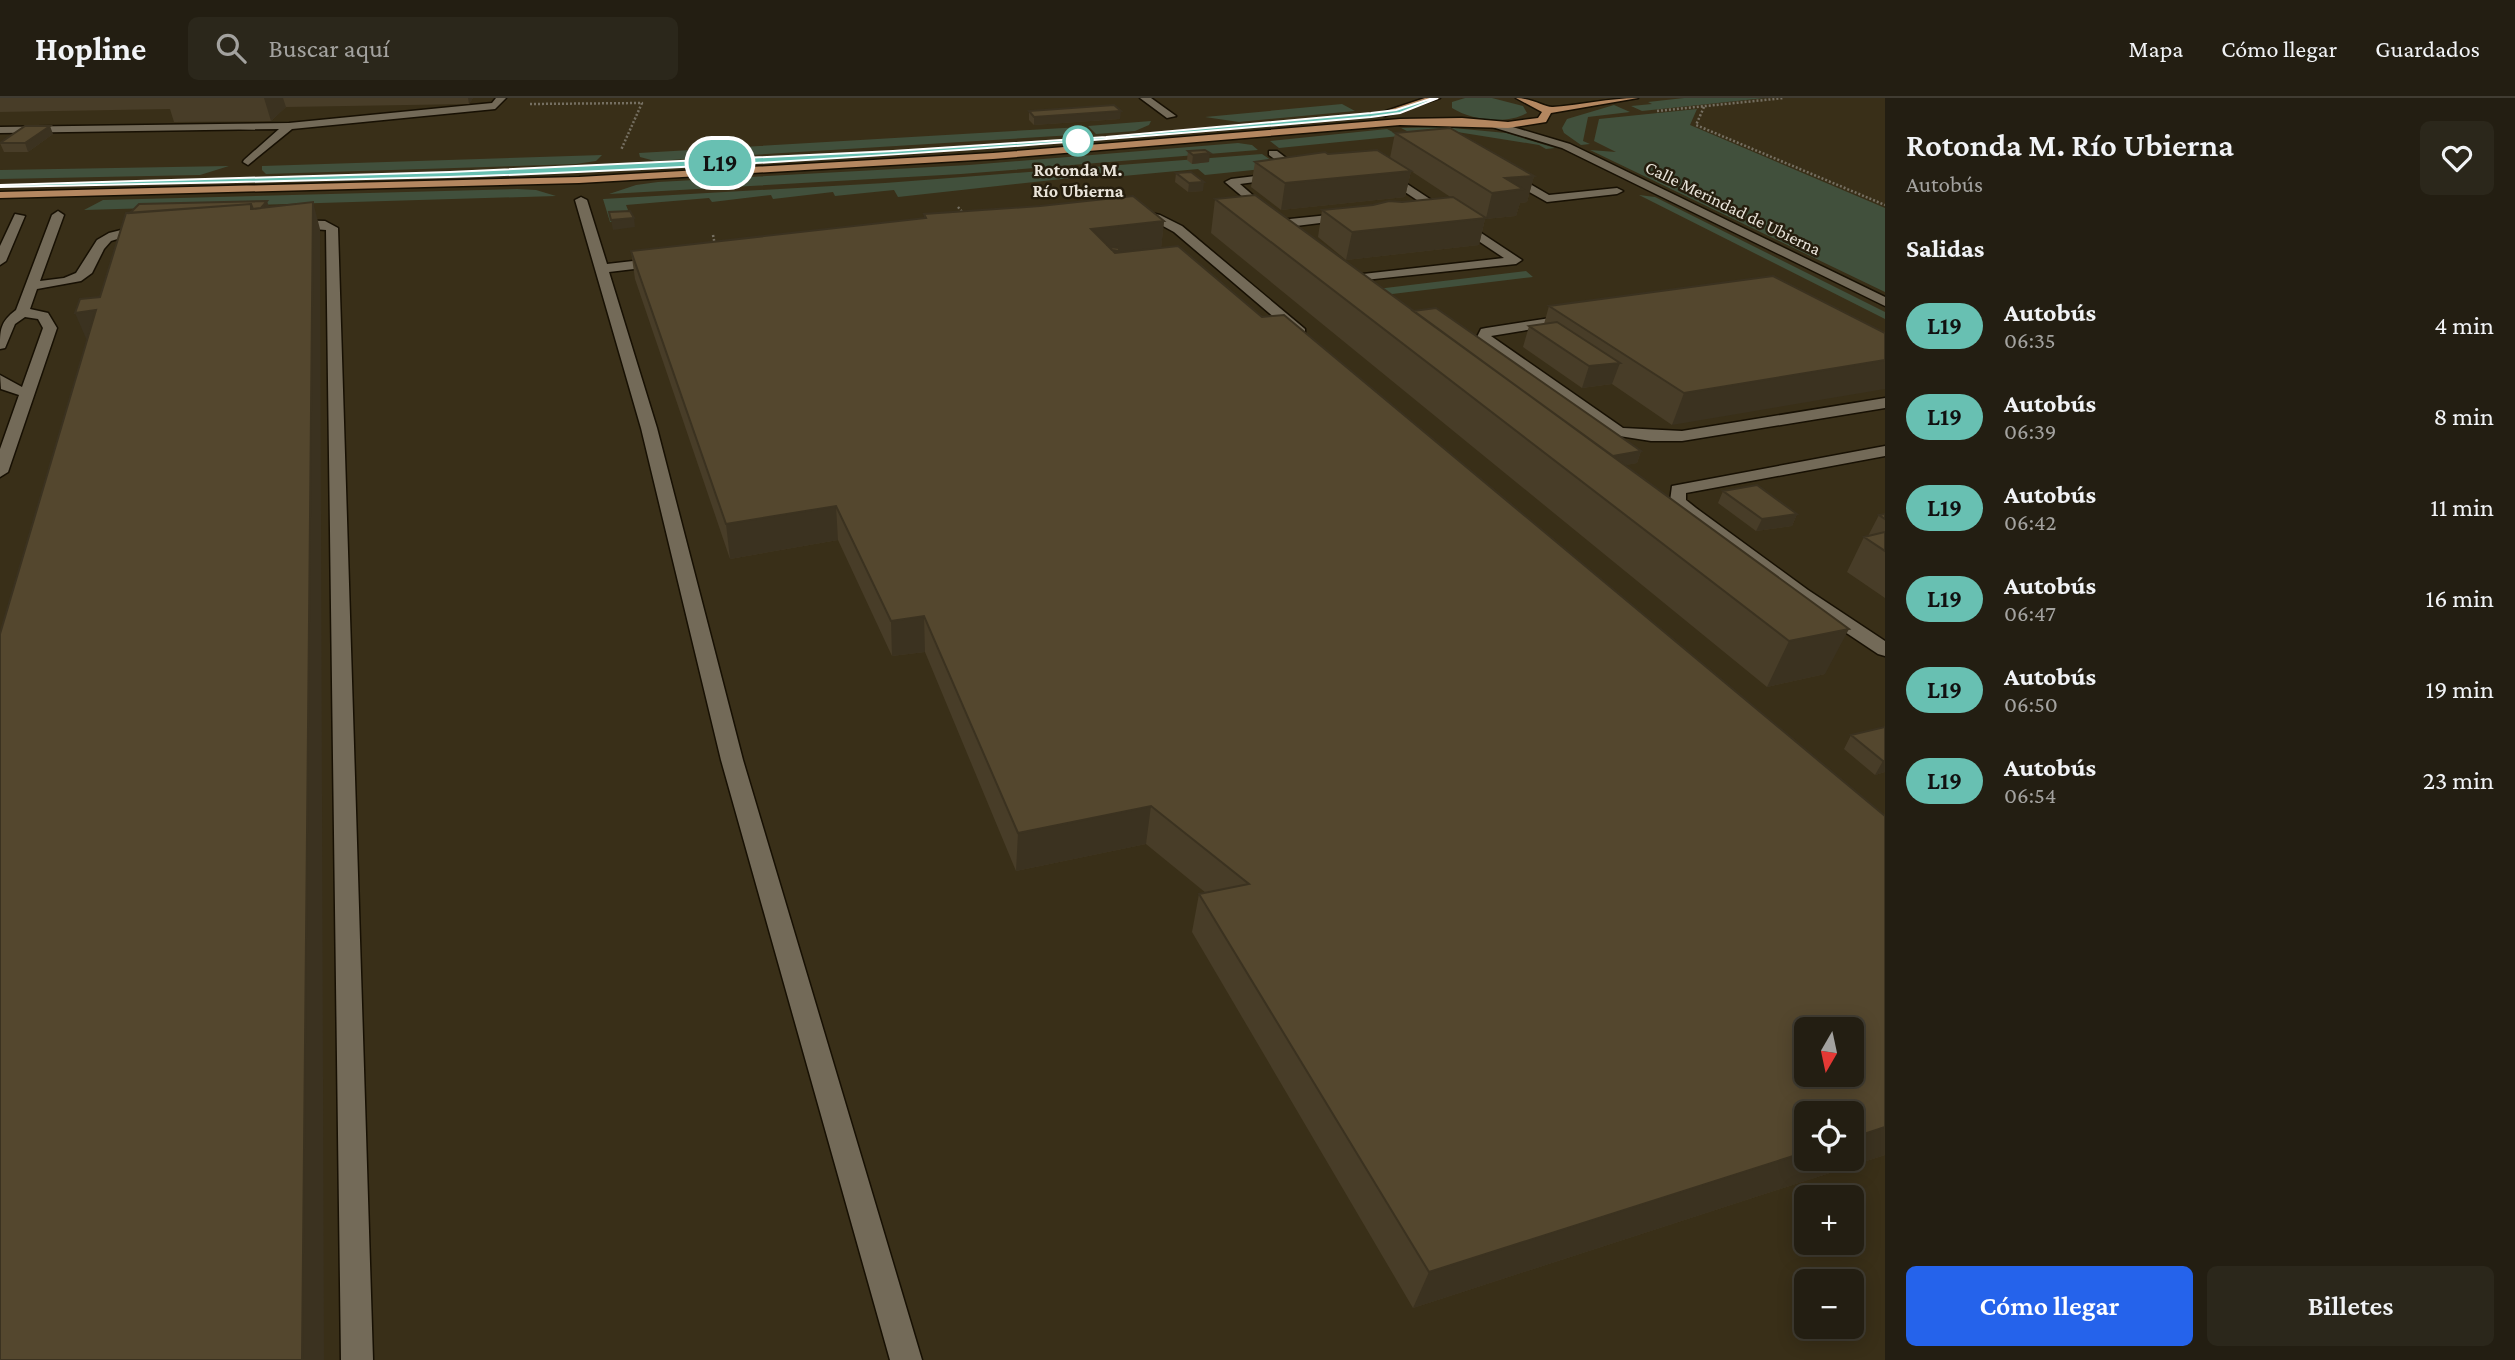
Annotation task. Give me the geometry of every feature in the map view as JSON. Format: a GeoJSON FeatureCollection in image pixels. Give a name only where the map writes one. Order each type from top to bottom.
{"type":"FeatureCollection","features":[{"type":"Feature","properties":{"kind":"main road"},"geometry":{"type":"LineString","coordinates":[[1521,98],[1538,104],[1546,114]]}},
{"type":"Feature","properties":{"kind":"main road"},"geometry":{"type":"LineString","coordinates":[[0,195],[324,189],[579,180],[967,158],[1401,122],[1528,124],[1546,114],[1633,98]]}},
{"type":"Feature","properties":{"kind":"main road"},"geometry":{"type":"LineString","coordinates":[[1434,99],[1430,106],[1438,113],[1474,123]]}},
{"type":"Feature","properties":{"kind":"main road"},"geometry":{"type":"LineString","coordinates":[[0,185],[450,174],[841,156],[1106,139],[1333,119],[1398,111],[1434,99]]}},
{"type":"Feature","properties":{"kind":"street"},"geometry":{"type":"LineString","coordinates":[[1145,98],[1171,116]]}},
{"type":"Feature","properties":{"kind":"street"},"geometry":{"type":"LineString","coordinates":[[0,130],[289,125],[498,102]]}},
{"type":"Feature","properties":{"kind":"street","name":"Calle Merindad de Ubierna"},"geometry":{"type":"LineString","coordinates":[[1546,114],[1551,129],[1566,146]]}},
{"type":"Feature","properties":{"kind":"street"},"geometry":{"type":"LineString","coordinates":[[248,162],[289,125]]}},
{"type":"Feature","properties":{"kind":"street","name":"Calle Merindad de Ubierna"},"geometry":{"type":"LineString","coordinates":[[1496,125],[1566,146],[1885,302]]}},
{"type":"Feature","properties":{"kind":"street"},"geometry":{"type":"LineString","coordinates":[[1273,153],[1307,173],[1231,182],[1299,240]]}},
{"type":"Feature","properties":{"kind":"street"},"geometry":{"type":"LineString","coordinates":[[1335,268],[1351,279],[1516,260],[1372,169]]}},
{"type":"Feature","properties":{"kind":"street"},"geometry":{"type":"LineString","coordinates":[[1502,172],[1567,211]]}},
{"type":"Feature","properties":{"kind":"street"},"geometry":{"type":"LineString","coordinates":[[1547,199],[1617,191]]}},
{"type":"Feature","properties":{"kind":"street"},"geometry":{"type":"LineString","coordinates":[[581,200],[649,428],[732,760],[906,1360]]}},
{"type":"Feature","properties":{"kind":"street"},"geometry":{"type":"LineString","coordinates":[[1411,211],[1437,208]]}},
{"type":"Feature","properties":{"kind":"street"},"geometry":{"type":"LineString","coordinates":[[1116,212],[1146,213],[1165,220],[1317,346]]}},
{"type":"Feature","properties":{"kind":"street"},"geometry":{"type":"LineString","coordinates":[[0,345],[9,323],[22,312],[58,215]]}},
{"type":"Feature","properties":{"kind":"street"},"geometry":{"type":"LineString","coordinates":[[0,261],[19,216]]}},
{"type":"Feature","properties":{"kind":"street"},"geometry":{"type":"LineString","coordinates":[[1280,224],[1359,216]]}},
{"type":"Feature","properties":{"kind":"street"},"geometry":{"type":"LineString","coordinates":[[270,225],[325,225],[332,228],[357,1360]]}},
{"type":"Feature","properties":{"kind":"street"},"geometry":{"type":"LineString","coordinates":[[33,286],[79,278],[88,271],[98,246],[113,236],[140,228],[166,227]]}},
{"type":"Feature","properties":{"kind":"street"},"geometry":{"type":"LineString","coordinates":[[600,269],[710,256]]}},
{"type":"Feature","properties":{"kind":"street"},"geometry":{"type":"LineString","coordinates":[[0,472],[50,328],[43,316],[22,312]]}},
{"type":"Feature","properties":{"kind":"street"},"geometry":{"type":"LineString","coordinates":[[1585,317],[1504,328],[1486,332],[1484,337],[1619,432],[1682,436],[1885,403]]}},
{"type":"Feature","properties":{"kind":"street"},"geometry":{"type":"LineString","coordinates":[[0,379],[6,386],[27,393]]}},
{"type":"Feature","properties":{"kind":"street"},"geometry":{"type":"LineString","coordinates":[[1885,451],[1678,490],[1678,501],[1690,512],[1801,594],[1885,650]]}},
{"type":"Feature","properties":{"kind":"path"},"geometry":{"type":"LineString","coordinates":[[1653,112],[1784,98]]}},
{"type":"Feature","properties":{"kind":"path"},"geometry":{"type":"LineString","coordinates":[[498,102],[642,103],[621,150]]}},
{"type":"Feature","properties":{"kind":"path"},"geometry":{"type":"LineString","coordinates":[[1704,107],[1696,125],[1885,205]]}},
{"type":"Feature","properties":{"kind":"path"},"geometry":{"type":"LineString","coordinates":[[958,207],[967,217]]}},
{"type":"Feature","properties":{"kind":"path"},"geometry":{"type":"LineString","coordinates":[[710,256],[706,246],[718,245],[713,235]]}},
{"type":"Feature","properties":{"kind":"shaded area"},"geometry":{"type":"Polygon","coordinates":[[[0,98],[1885,98],[1885,1360],[0,1360],[0,98]]]}},
{"type":"Feature","properties":{"kind":"green space"},"geometry":{"type":"Polygon","coordinates":[[[1465,98],[1492,98],[1523,106],[1527,113],[1499,120],[1469,116],[1452,108],[1452,102],[1465,98]]]}},
{"type":"Feature","properties":{"kind":"green space"},"geometry":{"type":"Polygon","coordinates":[[[1684,98],[1765,98],[1642,111],[1631,106],[1684,98]]]}},
{"type":"Feature","properties":{"kind":"green space"},"geometry":{"type":"Polygon","coordinates":[[[1342,104],[1355,111],[1239,122],[1205,117],[1342,104]]]}},
{"type":"Feature","properties":{"kind":"green space"},"geometry":{"type":"Polygon","coordinates":[[[1614,105],[1630,112],[1588,117],[1583,141],[1590,144],[1581,145],[1564,133],[1562,128],[1567,119],[1614,105]]]}},
{"type":"Feature","properties":{"kind":"green space"},"geometry":{"type":"Polygon","coordinates":[[[1697,109],[1690,125],[1885,208],[1885,292],[1590,150],[1616,152],[1594,141],[1599,119],[1697,109]]]}},
{"type":"Feature","properties":{"kind":"green space"},"geometry":{"type":"Polygon","coordinates":[[[1151,121],[1149,125],[1135,131],[1096,134],[1088,126],[1151,121]]]}},
{"type":"Feature","properties":{"kind":"green space"},"geometry":{"type":"Polygon","coordinates":[[[1082,127],[1087,131],[1071,133],[1073,135],[655,161],[640,157],[639,153],[1082,127]]]}},
{"type":"Feature","properties":{"kind":"green space"},"geometry":{"type":"Polygon","coordinates":[[[1443,127],[1506,133],[1555,148],[1546,149],[1539,145],[1451,131],[1413,134],[1401,128],[1443,127]]]}},
{"type":"Feature","properties":{"kind":"green space"},"geometry":{"type":"Polygon","coordinates":[[[1387,129],[1400,136],[1279,148],[1270,141],[1387,129]]]}},
{"type":"Feature","properties":{"kind":"green space"},"geometry":{"type":"Polygon","coordinates":[[[1238,143],[1252,145],[1258,150],[961,174],[609,194],[636,185],[658,182],[969,165],[1238,143]]]}},
{"type":"Feature","properties":{"kind":"green space"},"geometry":{"type":"Polygon","coordinates":[[[1262,154],[1281,167],[1205,175],[1198,169],[1102,178],[1099,175],[898,197],[894,190],[835,196],[833,192],[773,199],[771,195],[712,202],[709,198],[626,205],[632,220],[610,222],[603,199],[885,183],[1262,154]]]}},
{"type":"Feature","properties":{"kind":"green space"},"geometry":{"type":"Polygon","coordinates":[[[602,155],[596,161],[576,164],[266,174],[262,170],[262,166],[602,155]]]}},
{"type":"Feature","properties":{"kind":"green space"},"geometry":{"type":"Polygon","coordinates":[[[229,166],[200,175],[0,179],[0,170],[229,166]]]}},
{"type":"Feature","properties":{"kind":"green space"},"geometry":{"type":"Polygon","coordinates":[[[536,190],[556,196],[84,210],[103,200],[536,190]]]}},
{"type":"Feature","properties":{"kind":"green space"},"geometry":{"type":"Polygon","coordinates":[[[1639,195],[1655,197],[1885,312],[1885,319],[1639,195]]]}},
{"type":"Feature","properties":{"kind":"green space"},"geometry":{"type":"Polygon","coordinates":[[[1526,271],[1533,277],[1384,295],[1377,289],[1526,271]]]}},
{"type":"Feature","properties":{"kind":"building"},"geometry":{"type":"Polygon","coordinates":[[[1114,105],[1121,111],[1034,117],[1029,111],[1114,105]]]}},
{"type":"Feature","properties":{"kind":"building"},"geometry":{"type":"Polygon","coordinates":[[[25,126],[50,126],[25,143],[0,143],[25,126]]]}},
{"type":"Feature","properties":{"kind":"building"},"geometry":{"type":"Polygon","coordinates":[[[1450,128],[1534,176],[1505,178],[1523,189],[1492,193],[1395,133],[1450,128]]]}},
{"type":"Feature","properties":{"kind":"building"},"geometry":{"type":"Polygon","coordinates":[[[1205,150],[1210,153],[1193,155],[1188,151],[1205,150]]]}},
{"type":"Feature","properties":{"kind":"building"},"geometry":{"type":"Polygon","coordinates":[[[1377,150],[1411,171],[1285,183],[1255,162],[1325,152],[1328,154],[1377,150]]]}},
{"type":"Feature","properties":{"kind":"building"},"geometry":{"type":"Polygon","coordinates":[[[1191,172],[1204,182],[1189,183],[1176,173],[1191,172]]]}},
{"type":"Feature","properties":{"kind":"building"},"geometry":{"type":"Polygon","coordinates":[[[1255,195],[1849,629],[1789,641],[1215,199],[1255,195]]]}},
{"type":"Feature","properties":{"kind":"building"},"geometry":{"type":"Polygon","coordinates":[[[1133,196],[1164,221],[1091,229],[1115,253],[1178,246],[1262,317],[1284,315],[1885,816],[1885,1127],[1864,1134],[1864,1101],[1794,1101],[1794,1156],[1429,1272],[1199,894],[1249,884],[1151,806],[1018,833],[924,616],[891,621],[836,506],[726,524],[631,251],[926,218],[924,214],[1133,196]]]}},
{"type":"Feature","properties":{"kind":"building"},"geometry":{"type":"Polygon","coordinates":[[[1453,197],[1486,218],[1352,232],[1322,210],[1389,201],[1453,197]]]}},
{"type":"Feature","properties":{"kind":"building"},"geometry":{"type":"Polygon","coordinates":[[[267,201],[261,208],[253,209],[251,204],[130,213],[139,204],[267,201]]]}},
{"type":"Feature","properties":{"kind":"building"},"geometry":{"type":"Polygon","coordinates":[[[313,202],[302,1360],[0,1360],[0,634],[96,310],[75,313],[80,299],[100,297],[126,213],[251,204],[251,209],[313,202]]]}},
{"type":"Feature","properties":{"kind":"building"},"geometry":{"type":"Polygon","coordinates":[[[630,211],[634,218],[611,220],[609,212],[630,211]]]}},
{"type":"Feature","properties":{"kind":"building"},"geometry":{"type":"Polygon","coordinates":[[[1773,276],[1885,333],[1885,360],[1684,393],[1549,306],[1773,276]]]}},
{"type":"Feature","properties":{"kind":"building"},"geometry":{"type":"Polygon","coordinates":[[[1436,308],[1641,451],[1613,456],[1413,311],[1436,308]]]}},
{"type":"Feature","properties":{"kind":"building"},"geometry":{"type":"Polygon","coordinates":[[[1557,322],[1620,363],[1589,366],[1529,326],[1557,322]]]}},
{"type":"Feature","properties":{"kind":"building"},"geometry":{"type":"Polygon","coordinates":[[[1757,485],[1797,514],[1762,519],[1723,491],[1757,485]]]}},
{"type":"Feature","properties":{"kind":"building"},"geometry":{"type":"Polygon","coordinates":[[[1885,532],[1885,551],[1864,537],[1885,532]]]}},
{"type":"Feature","properties":{"kind":"building"},"geometry":{"type":"Polygon","coordinates":[[[1885,727],[1885,761],[1851,735],[1885,727]]]}},
{"type":"Feature","properties":{"kind":"bus line","name":"L19"},"geometry":{"type":"LineString","coordinates":[[0,185],[619,168],[893,153],[1106,139],[1371,115],[1398,111],[1435,98]]}},
{"type":"Feature","properties":{"kind":"place","name":"Rotonda M. Río Ubierna"},"geometry":{"type":"Point","coordinates":[1078,141]}}]}
